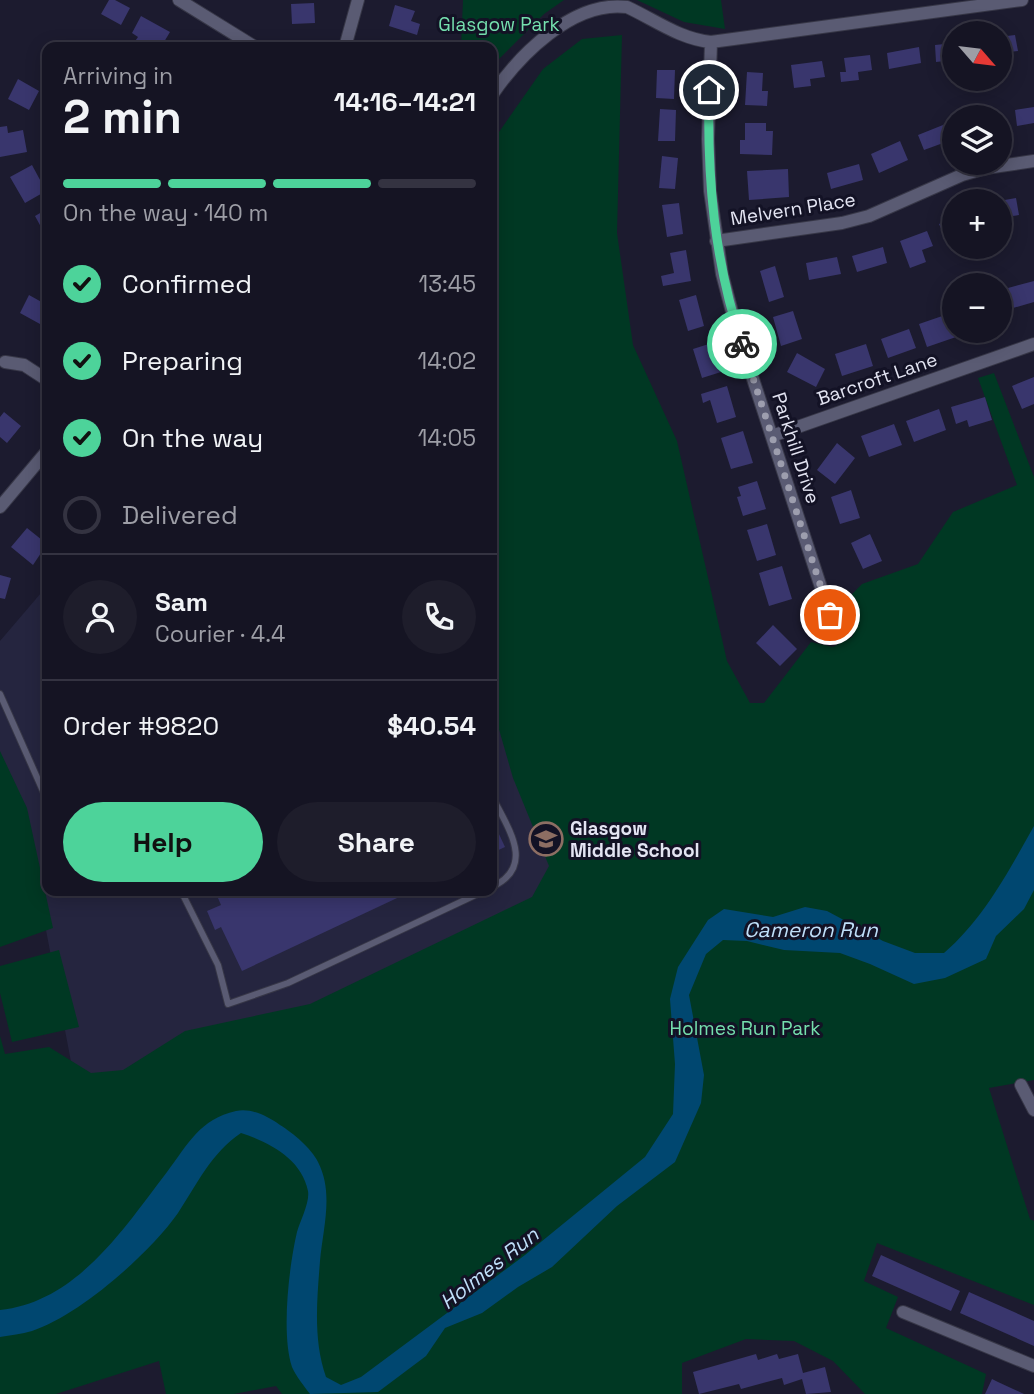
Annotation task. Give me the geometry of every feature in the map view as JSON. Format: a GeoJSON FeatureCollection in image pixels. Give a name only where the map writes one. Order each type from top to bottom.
{"type":"FeatureCollection","features":[{"type":"Feature","properties":{"kind":"street"},"geometry":{"type":"LineString","coordinates":[[179,0],[247,42]]}},
{"type":"Feature","properties":{"kind":"street"},"geometry":{"type":"LineString","coordinates":[[346,42],[358,0]]}},
{"type":"Feature","properties":{"kind":"street"},"geometry":{"type":"LineString","coordinates":[[497,87],[510,68],[539,37],[562,18],[594,4],[620,5],[685,37],[711,42],[1022,0]]}},
{"type":"Feature","properties":{"kind":"street","name":"Parkhill Drive"},"geometry":{"type":"LineString","coordinates":[[711,42],[708,139],[716,241],[736,327],[830,615]]}},
{"type":"Feature","properties":{"kind":"street","name":"Melvern Place"},"geometry":{"type":"LineString","coordinates":[[716,241],[842,223],[869,216],[962,175],[986,168],[1034,161]]}},
{"type":"Feature","properties":{"kind":"street","name":"Barcroft Lane"},"geometry":{"type":"LineString","coordinates":[[772,436],[1034,344]]}},
{"type":"Feature","properties":{"kind":"street"},"geometry":{"type":"LineString","coordinates":[[5,362],[24,365],[42,377]]}},
{"type":"Feature","properties":{"kind":"street"},"geometry":{"type":"LineString","coordinates":[[0,507],[42,457]]}},
{"type":"Feature","properties":{"kind":"street"},"geometry":{"type":"LineString","coordinates":[[1021,1085],[1033,1106]]}},
{"type":"Feature","properties":{"kind":"street"},"geometry":{"type":"LineString","coordinates":[[903,1312],[1034,1366]]}},
{"type":"Feature","properties":{"kind":"lane"},"geometry":{"type":"LineString","coordinates":[[0,694],[42,789]]}},
{"type":"Feature","properties":{"kind":"lane"},"geometry":{"type":"LineString","coordinates":[[497,806],[517,846],[515,865],[497,885]]}},
{"type":"Feature","properties":{"kind":"lane"},"geometry":{"type":"LineString","coordinates":[[184,896],[218,965],[228,1004],[288,983],[473,896]]}},
{"type":"Feature","properties":{"kind":"shaded area","name":"Glasgow Middle School"},"geometry":{"type":"Polygon","coordinates":[[[42,592],[42,896],[497,896],[497,640],[618,880],[86,1141],[21,798],[0,753],[0,641],[42,592]]]}},
{"type":"Feature","properties":{"kind":"green space","name":"Glasgow Park"},"geometry":{"type":"Polygon","coordinates":[[[463,0],[564,0],[544,14],[497,61],[497,42],[461,42],[463,0]]]}},
{"type":"Feature","properties":{"kind":"green space"},"geometry":{"type":"Polygon","coordinates":[[[637,0],[721,0],[725,29],[684,22],[637,0]]]}},
{"type":"Feature","properties":{"kind":"green space","name":"Holmes Run Park"},"geometry":{"type":"Polygon","coordinates":[[[622,35],[617,233],[633,345],[677,441],[727,661],[750,703],[764,703],[811,642],[833,647],[852,637],[860,616],[850,596],[862,584],[918,564],[953,512],[1017,485],[978,378],[994,373],[1034,477],[1034,1080],[989,1088],[1030,1219],[1034,1221],[1034,1305],[877,1243],[864,1281],[898,1297],[886,1328],[986,1374],[982,1394],[865,1394],[833,1361],[794,1341],[746,1339],[682,1363],[682,1394],[282,1394],[276,1386],[234,1394],[166,1394],[159,1361],[56,1394],[0,1394],[0,1036],[5,1054],[49,1047],[91,1073],[123,1070],[185,1031],[310,1004],[532,897],[549,866],[513,778],[497,722],[497,135],[543,69],[582,39],[622,35]]]}},
{"type":"Feature","properties":{"kind":"green space"},"geometry":{"type":"Polygon","coordinates":[[[0,751],[27,808],[42,877],[42,896],[46,896],[53,928],[0,947],[0,751]]]}},
{"type":"Feature","properties":{"kind":"green space"},"geometry":{"type":"Polygon","coordinates":[[[59,950],[79,1027],[12,1042],[0,993],[0,966],[59,950]]]}},
{"type":"Feature","properties":{"kind":"water","name":"Cameron Run"},"geometry":{"type":"Polygon","coordinates":[[[1034,826],[1034,890],[1024,909],[996,936],[986,959],[945,978],[914,984],[840,953],[784,950],[747,941],[723,940],[706,954],[689,995],[704,1075],[701,1103],[675,1162],[617,1206],[552,1267],[482,1313],[445,1328],[426,1356],[378,1392],[310,1394],[292,1367],[287,1337],[287,1300],[294,1246],[308,1191],[299,1170],[283,1153],[241,1133],[213,1159],[165,1229],[112,1281],[71,1312],[51,1323],[32,1331],[0,1337],[0,1310],[28,1304],[53,1293],[75,1278],[116,1238],[204,1126],[224,1115],[248,1111],[265,1116],[290,1132],[306,1146],[318,1162],[323,1174],[326,1198],[317,1305],[319,1349],[326,1377],[341,1385],[361,1377],[525,1255],[645,1157],[673,1114],[675,1064],[670,999],[678,967],[708,920],[724,909],[773,917],[805,907],[827,911],[883,941],[915,953],[944,953],[983,910],[1034,826]]]}},
{"type":"Feature","properties":{"kind":"building"},"geometry":{"type":"Polygon","coordinates":[[[109,0],[115,0],[130,8],[121,25],[101,14],[109,0]]]}},
{"type":"Feature","properties":{"kind":"building"},"geometry":{"type":"Polygon","coordinates":[[[314,3],[315,23],[292,24],[291,4],[314,3]]]}},
{"type":"Feature","properties":{"kind":"building"},"geometry":{"type":"Polygon","coordinates":[[[395,5],[415,11],[411,21],[420,24],[417,35],[389,26],[395,5]]]}},
{"type":"Feature","properties":{"kind":"building"},"geometry":{"type":"Polygon","coordinates":[[[141,16],[170,32],[164,42],[134,42],[138,37],[132,33],[141,16]]]}},
{"type":"Feature","properties":{"kind":"building"},"geometry":{"type":"Polygon","coordinates":[[[1012,35],[1015,35],[1018,51],[1012,52],[1012,35]]]}},
{"type":"Feature","properties":{"kind":"building"},"geometry":{"type":"Polygon","coordinates":[[[942,44],[942,61],[936,62],[935,45],[942,44]]]}},
{"type":"Feature","properties":{"kind":"building"},"geometry":{"type":"Polygon","coordinates":[[[919,47],[921,63],[889,69],[887,53],[919,47]]]}},
{"type":"Feature","properties":{"kind":"building"},"geometry":{"type":"Polygon","coordinates":[[[870,55],[872,70],[858,72],[859,80],[841,82],[840,72],[846,72],[844,58],[870,55]]]}},
{"type":"Feature","properties":{"kind":"building"},"geometry":{"type":"Polygon","coordinates":[[[822,61],[825,77],[810,79],[811,86],[794,88],[791,65],[822,61]]]}},
{"type":"Feature","properties":{"kind":"building"},"geometry":{"type":"Polygon","coordinates":[[[657,70],[675,70],[674,99],[656,98],[657,70]]]}},
{"type":"Feature","properties":{"kind":"building"},"geometry":{"type":"Polygon","coordinates":[[[747,72],[763,73],[762,91],[768,91],[767,106],[745,105],[747,72]]]}},
{"type":"Feature","properties":{"kind":"building"},"geometry":{"type":"Polygon","coordinates":[[[18,79],[39,91],[29,110],[8,99],[18,79]]]}},
{"type":"Feature","properties":{"kind":"building"},"geometry":{"type":"Polygon","coordinates":[[[1034,107],[1034,123],[1017,126],[1015,110],[1034,107]]]}},
{"type":"Feature","properties":{"kind":"building"},"geometry":{"type":"Polygon","coordinates":[[[660,109],[676,110],[675,141],[658,141],[660,109]]]}},
{"type":"Feature","properties":{"kind":"building"},"geometry":{"type":"Polygon","coordinates":[[[745,123],[766,123],[766,131],[773,131],[772,155],[740,154],[740,140],[745,140],[745,123]]]}},
{"type":"Feature","properties":{"kind":"building"},"geometry":{"type":"Polygon","coordinates":[[[942,125],[942,143],[924,150],[918,135],[942,125]]]}},
{"type":"Feature","properties":{"kind":"building"},"geometry":{"type":"Polygon","coordinates":[[[7,126],[8,133],[23,130],[27,152],[0,157],[0,127],[7,126]]]}},
{"type":"Feature","properties":{"kind":"building"},"geometry":{"type":"Polygon","coordinates":[[[900,141],[908,160],[879,173],[871,154],[900,141]]]}},
{"type":"Feature","properties":{"kind":"building"},"geometry":{"type":"Polygon","coordinates":[[[662,156],[678,158],[675,189],[659,188],[662,156]]]}},
{"type":"Feature","properties":{"kind":"building"},"geometry":{"type":"Polygon","coordinates":[[[859,164],[863,180],[831,189],[827,173],[859,164]]]}},
{"type":"Feature","properties":{"kind":"building"},"geometry":{"type":"Polygon","coordinates":[[[32,165],[42,184],[42,193],[25,203],[10,177],[32,165]]]}},
{"type":"Feature","properties":{"kind":"building"},"geometry":{"type":"Polygon","coordinates":[[[788,169],[789,197],[749,200],[747,171],[788,169]]]}},
{"type":"Feature","properties":{"kind":"building"},"geometry":{"type":"Polygon","coordinates":[[[1016,198],[1019,215],[1012,216],[1012,199],[1016,198]]]}},
{"type":"Feature","properties":{"kind":"building"},"geometry":{"type":"Polygon","coordinates":[[[679,203],[683,234],[667,237],[662,205],[679,203]]]}},
{"type":"Feature","properties":{"kind":"building"},"geometry":{"type":"Polygon","coordinates":[[[42,212],[42,229],[35,216],[42,212]]]}},
{"type":"Feature","properties":{"kind":"building"},"geometry":{"type":"Polygon","coordinates":[[[927,231],[933,246],[922,250],[926,262],[910,268],[900,241],[927,231]]]}},
{"type":"Feature","properties":{"kind":"building"},"geometry":{"type":"Polygon","coordinates":[[[883,247],[887,263],[857,272],[852,256],[883,247]]]}},
{"type":"Feature","properties":{"kind":"building"},"geometry":{"type":"Polygon","coordinates":[[[686,250],[691,281],[663,286],[661,276],[674,273],[670,253],[686,250]]]}},
{"type":"Feature","properties":{"kind":"building"},"geometry":{"type":"Polygon","coordinates":[[[837,257],[841,274],[809,280],[806,263],[837,257]]]}},
{"type":"Feature","properties":{"kind":"building"},"geometry":{"type":"Polygon","coordinates":[[[775,266],[784,297],[769,302],[760,271],[775,266]]]}},
{"type":"Feature","properties":{"kind":"building"},"geometry":{"type":"Polygon","coordinates":[[[1034,281],[1034,302],[1013,308],[1012,287],[1034,281]]]}},
{"type":"Feature","properties":{"kind":"building"},"geometry":{"type":"Polygon","coordinates":[[[29,295],[42,302],[40,324],[20,313],[29,295]]]}},
{"type":"Feature","properties":{"kind":"building"},"geometry":{"type":"Polygon","coordinates":[[[696,295],[704,326],[688,331],[679,300],[696,295]]]}},
{"type":"Feature","properties":{"kind":"building"},"geometry":{"type":"Polygon","coordinates":[[[793,311],[802,339],[781,346],[773,317],[793,311]]]}},
{"type":"Feature","properties":{"kind":"building"},"geometry":{"type":"Polygon","coordinates":[[[942,316],[942,342],[927,347],[919,324],[942,316]]]}},
{"type":"Feature","properties":{"kind":"building"},"geometry":{"type":"Polygon","coordinates":[[[909,329],[916,348],[888,358],[881,339],[909,329]]]}},
{"type":"Feature","properties":{"kind":"building"},"geometry":{"type":"Polygon","coordinates":[[[712,343],[721,372],[702,378],[693,349],[712,343]]]}},
{"type":"Feature","properties":{"kind":"building"},"geometry":{"type":"Polygon","coordinates":[[[866,344],[873,366],[842,376],[835,354],[866,344]]]}},
{"type":"Feature","properties":{"kind":"building"},"geometry":{"type":"Polygon","coordinates":[[[797,353],[825,369],[816,387],[787,372],[797,353]]]}},
{"type":"Feature","properties":{"kind":"building"},"geometry":{"type":"Polygon","coordinates":[[[1034,377],[1034,404],[1022,409],[1012,386],[1034,377]]]}},
{"type":"Feature","properties":{"kind":"building"},"geometry":{"type":"Polygon","coordinates":[[[727,386],[736,417],[717,423],[710,400],[703,403],[701,394],[727,386]]]}},
{"type":"Feature","properties":{"kind":"building"},"geometry":{"type":"Polygon","coordinates":[[[985,397],[992,420],[969,427],[967,420],[956,424],[951,407],[985,397]]]}},
{"type":"Feature","properties":{"kind":"building"},"geometry":{"type":"Polygon","coordinates":[[[939,409],[946,430],[914,442],[906,421],[939,409]]]}},
{"type":"Feature","properties":{"kind":"building"},"geometry":{"type":"Polygon","coordinates":[[[4,412],[21,426],[7,443],[0,437],[0,417],[4,412]]]}},
{"type":"Feature","properties":{"kind":"building"},"geometry":{"type":"Polygon","coordinates":[[[894,424],[902,445],[869,457],[861,436],[894,424]]]}},
{"type":"Feature","properties":{"kind":"building"},"geometry":{"type":"Polygon","coordinates":[[[743,431],[753,463],[731,469],[721,438],[743,431]]]}},
{"type":"Feature","properties":{"kind":"building"},"geometry":{"type":"Polygon","coordinates":[[[837,443],[855,458],[835,484],[817,470],[837,443]]]}},
{"type":"Feature","properties":{"kind":"building"},"geometry":{"type":"Polygon","coordinates":[[[757,481],[766,509],[743,516],[737,497],[741,496],[738,487],[757,481]]]}},
{"type":"Feature","properties":{"kind":"building"},"geometry":{"type":"Polygon","coordinates":[[[851,490],[860,518],[840,524],[831,497],[851,490]]]}},
{"type":"Feature","properties":{"kind":"building"},"geometry":{"type":"Polygon","coordinates":[[[767,524],[776,555],[757,561],[747,530],[767,524]]]}},
{"type":"Feature","properties":{"kind":"building"},"geometry":{"type":"Polygon","coordinates":[[[27,528],[42,540],[42,552],[33,565],[11,547],[27,528]]]}},
{"type":"Feature","properties":{"kind":"building"},"geometry":{"type":"Polygon","coordinates":[[[870,534],[882,561],[863,569],[851,543],[870,534]]]}},
{"type":"Feature","properties":{"kind":"building"},"geometry":{"type":"Polygon","coordinates":[[[782,566],[792,599],[769,606],[759,573],[782,566]]]}},
{"type":"Feature","properties":{"kind":"building"},"geometry":{"type":"Polygon","coordinates":[[[0,575],[11,578],[5,599],[0,598],[0,575]]]}},
{"type":"Feature","properties":{"kind":"building"},"geometry":{"type":"Polygon","coordinates":[[[773,625],[797,649],[780,666],[756,643],[773,625]]]}},
{"type":"Feature","properties":{"kind":"building"},"geometry":{"type":"Polygon","coordinates":[[[497,830],[505,847],[497,851],[497,830]]]}},
{"type":"Feature","properties":{"kind":"building"},"geometry":{"type":"Polygon","coordinates":[[[217,896],[401,896],[242,971],[221,927],[215,930],[207,911],[221,905],[217,896]]]}},
{"type":"Feature","properties":{"kind":"building"},"geometry":{"type":"Polygon","coordinates":[[[881,1255],[960,1291],[951,1311],[872,1276],[881,1255]]]}},
{"type":"Feature","properties":{"kind":"building"},"geometry":{"type":"Polygon","coordinates":[[[969,1292],[1034,1321],[1034,1346],[960,1313],[969,1292]]]}},
{"type":"Feature","properties":{"kind":"building"},"geometry":{"type":"Polygon","coordinates":[[[756,1354],[758,1360],[777,1354],[779,1359],[798,1354],[803,1373],[825,1367],[831,1392],[806,1394],[802,1379],[784,1385],[782,1378],[741,1389],[739,1384],[699,1394],[693,1372],[756,1354]]]}},
{"type":"Feature","properties":{"kind":"building"},"geometry":{"type":"Polygon","coordinates":[[[992,1379],[998,1382],[1024,1394],[985,1394],[992,1379]]]}},
{"type":"Feature","properties":{"kind":"way so far"},"geometry":{"type":"LineString","coordinates":[[742,344],[830,615]]}},
{"type":"Feature","properties":{"kind":"place","name":"Glasgow Middle School"},"geometry":{"type":"Point","coordinates":[546,839]}},
{"type":"Feature","properties":{"kind":"route"},"geometry":{"type":"LineString","coordinates":[[709,90],[708,139],[713,225],[722,274],[742,344]]}},
{"type":"Feature","properties":{"kind":"water label","name":"Holmes Run"},"geometry":{"type":"Point","coordinates":[489,1268]}}]}
